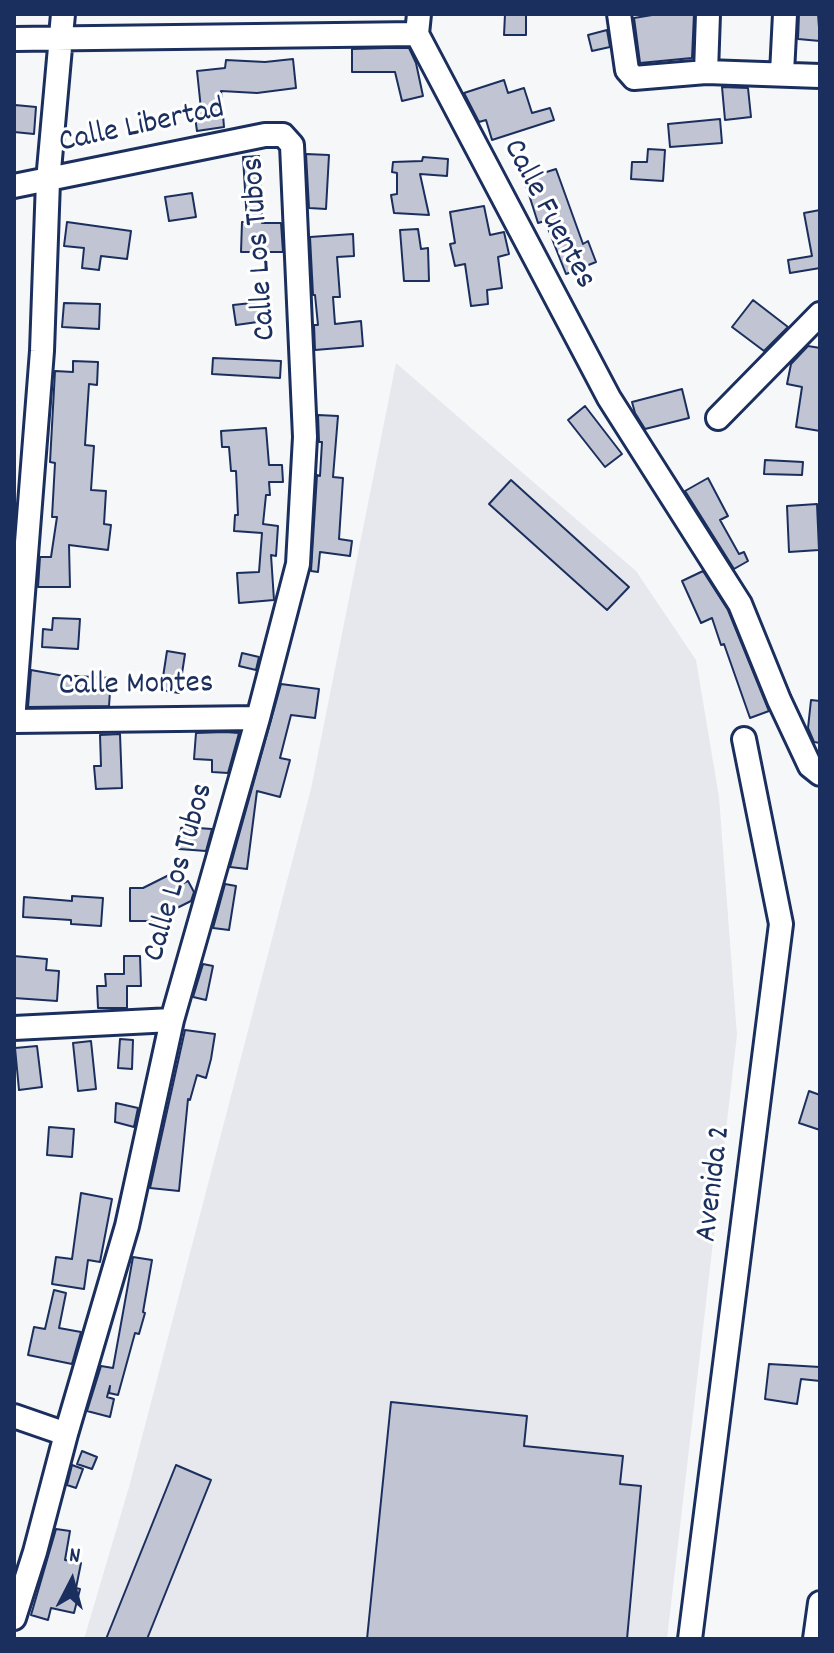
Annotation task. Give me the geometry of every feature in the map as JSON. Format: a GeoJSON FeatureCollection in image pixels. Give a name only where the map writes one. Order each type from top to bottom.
{"type":"FeatureCollection","features":[{"type":"Feature","properties":{"kind":"street"},"geometry":{"type":"LineString","coordinates":[[14,708],[42,351],[48,181],[63,14]]}},
{"type":"Feature","properties":{"kind":"street"},"geometry":{"type":"LineString","coordinates":[[619,14],[627,70],[634,78],[706,72],[820,76]]}},
{"type":"Feature","properties":{"kind":"street"},"geometry":{"type":"LineString","coordinates":[[706,72],[708,14]]}},
{"type":"Feature","properties":{"kind":"street"},"geometry":{"type":"LineString","coordinates":[[782,73],[785,14]]}},
{"type":"Feature","properties":{"kind":"street","name":"Calle Fuentes"},"geometry":{"type":"LineString","coordinates":[[14,39],[418,24],[609,398],[740,604],[810,766],[820,774]]}},
{"type":"Feature","properties":{"kind":"street","name":"Calle Libertad"},"geometry":{"type":"LineString","coordinates":[[14,186],[265,135],[283,135]]}},
{"type":"Feature","properties":{"kind":"street","name":"Calle Los Tubos"},"geometry":{"type":"LineString","coordinates":[[14,1618],[127,1226],[172,1020],[258,718],[298,564],[305,437],[292,145],[283,135]]}},
{"type":"Feature","properties":{"kind":"street"},"geometry":{"type":"LineString","coordinates":[[718,418],[820,314]]}},
{"type":"Feature","properties":{"kind":"street","name":"Calle Montes"},"geometry":{"type":"LineString","coordinates":[[14,720],[258,718]]}},
{"type":"Feature","properties":{"kind":"street","name":"Avenida 2"},"geometry":{"type":"LineString","coordinates":[[690,1639],[781,924],[744,739]]}},
{"type":"Feature","properties":{"kind":"street"},"geometry":{"type":"LineString","coordinates":[[14,1028],[172,1020]]}},
{"type":"Feature","properties":{"kind":"street"},"geometry":{"type":"LineString","coordinates":[[14,1416],[66,1434]]}},
{"type":"Feature","properties":{"kind":"street"},"geometry":{"type":"LineString","coordinates":[[815,1639],[820,1603]]}},
{"type":"Feature","properties":{"kind":"shaded area"},"geometry":{"type":"Polygon","coordinates":[[[396,363],[636,571],[696,660],[719,797],[737,1035],[667,1639],[84,1639],[129,1487],[311,789],[396,363]]]}},
{"type":"Feature","properties":{"kind":"building"},"geometry":{"type":"Polygon","coordinates":[[[505,14],[526,14],[526,35],[504,35],[505,14]]]}},
{"type":"Feature","properties":{"kind":"building"},"geometry":{"type":"Polygon","coordinates":[[[694,14],[692,58],[640,63],[634,18],[694,14]]]}},
{"type":"Feature","properties":{"kind":"building"},"geometry":{"type":"Polygon","coordinates":[[[799,14],[818,14],[820,41],[798,39],[799,14]]]}},
{"type":"Feature","properties":{"kind":"building"},"geometry":{"type":"Polygon","coordinates":[[[607,30],[610,47],[592,51],[588,35],[607,30]]]}},
{"type":"Feature","properties":{"kind":"building"},"geometry":{"type":"Polygon","coordinates":[[[409,48],[416,63],[423,96],[402,101],[395,72],[352,72],[352,49],[409,48]]]}},
{"type":"Feature","properties":{"kind":"building"},"geometry":{"type":"Polygon","coordinates":[[[293,59],[296,88],[257,93],[221,91],[224,127],[197,131],[194,110],[201,109],[197,71],[225,68],[226,60],[265,62],[293,59]]]}},
{"type":"Feature","properties":{"kind":"building"},"geometry":{"type":"Polygon","coordinates":[[[504,80],[508,93],[524,88],[532,113],[550,108],[554,120],[492,140],[486,120],[479,122],[464,93],[504,80]]]}},
{"type":"Feature","properties":{"kind":"building"},"geometry":{"type":"Polygon","coordinates":[[[722,87],[748,88],[751,117],[725,120],[722,87]]]}},
{"type":"Feature","properties":{"kind":"building"},"geometry":{"type":"Polygon","coordinates":[[[15,105],[36,107],[34,134],[14,132],[15,105]]]}},
{"type":"Feature","properties":{"kind":"building"},"geometry":{"type":"Polygon","coordinates":[[[720,119],[722,143],[670,147],[668,124],[720,119]]]}},
{"type":"Feature","properties":{"kind":"building"},"geometry":{"type":"Polygon","coordinates":[[[648,149],[665,150],[663,181],[631,179],[632,162],[647,162],[648,149]]]}},
{"type":"Feature","properties":{"kind":"building"},"geometry":{"type":"Polygon","coordinates":[[[306,154],[329,155],[326,209],[309,208],[306,154]]]}},
{"type":"Feature","properties":{"kind":"building"},"geometry":{"type":"Polygon","coordinates":[[[259,156],[262,223],[281,223],[283,252],[241,252],[242,222],[247,222],[243,157],[259,156]]]}},
{"type":"Feature","properties":{"kind":"building"},"geometry":{"type":"Polygon","coordinates":[[[423,157],[448,159],[447,176],[420,174],[429,215],[394,213],[391,195],[397,194],[397,173],[392,172],[393,162],[422,161],[423,157]]]}},
{"type":"Feature","properties":{"kind":"building"},"geometry":{"type":"Polygon","coordinates":[[[556,169],[583,244],[588,241],[596,262],[566,274],[545,221],[538,223],[524,179],[556,169]]]}},
{"type":"Feature","properties":{"kind":"building"},"geometry":{"type":"Polygon","coordinates":[[[192,193],[196,217],[169,221],[165,197],[192,193]]]}},
{"type":"Feature","properties":{"kind":"building"},"geometry":{"type":"Polygon","coordinates":[[[484,206],[490,235],[504,232],[509,254],[498,257],[502,288],[487,290],[488,304],[471,306],[465,264],[455,266],[450,244],[455,243],[450,212],[484,206]]]}},
{"type":"Feature","properties":{"kind":"building"},"geometry":{"type":"Polygon","coordinates":[[[820,210],[820,268],[790,273],[788,260],[812,256],[804,213],[820,210]]]}},
{"type":"Feature","properties":{"kind":"building"},"geometry":{"type":"Polygon","coordinates":[[[67,222],[131,231],[127,259],[101,256],[99,270],[82,268],[84,248],[64,246],[67,222]]]}},
{"type":"Feature","properties":{"kind":"building"},"geometry":{"type":"Polygon","coordinates":[[[418,229],[421,249],[428,248],[429,281],[404,281],[400,230],[418,229]]]}},
{"type":"Feature","properties":{"kind":"building"},"geometry":{"type":"Polygon","coordinates":[[[353,234],[354,256],[337,257],[340,297],[333,297],[335,324],[361,321],[363,346],[315,350],[314,325],[318,325],[310,237],[353,234]]]}},
{"type":"Feature","properties":{"kind":"building"},"geometry":{"type":"Polygon","coordinates":[[[753,300],[788,327],[764,351],[732,327],[753,300]]]}},
{"type":"Feature","properties":{"kind":"building"},"geometry":{"type":"Polygon","coordinates":[[[270,301],[272,320],[236,325],[233,305],[270,301]]]}},
{"type":"Feature","properties":{"kind":"building"},"geometry":{"type":"Polygon","coordinates":[[[64,303],[100,304],[99,329],[62,327],[64,303]]]}},
{"type":"Feature","properties":{"kind":"building"},"geometry":{"type":"Polygon","coordinates":[[[808,346],[820,348],[820,431],[796,427],[802,387],[787,384],[791,364],[808,346]]]}},
{"type":"Feature","properties":{"kind":"building"},"geometry":{"type":"Polygon","coordinates":[[[213,358],[281,361],[280,378],[212,374],[213,358]]]}},
{"type":"Feature","properties":{"kind":"building"},"geometry":{"type":"Polygon","coordinates":[[[73,361],[98,362],[97,385],[89,384],[85,445],[94,446],[91,490],[106,491],[104,524],[111,525],[108,550],[69,545],[70,587],[38,587],[40,557],[51,557],[57,517],[52,517],[55,463],[50,462],[55,371],[73,372],[73,361]]]}},
{"type":"Feature","properties":{"kind":"building"},"geometry":{"type":"Polygon","coordinates":[[[682,389],[689,418],[645,429],[632,402],[682,389]]]}},
{"type":"Feature","properties":{"kind":"building"},"geometry":{"type":"Polygon","coordinates":[[[585,406],[622,454],[605,467],[568,420],[585,406]]]}},
{"type":"Feature","properties":{"kind":"building"},"geometry":{"type":"Polygon","coordinates":[[[318,415],[338,416],[333,477],[343,478],[339,539],[352,541],[350,556],[320,552],[318,572],[311,571],[322,442],[319,442],[318,415]]]}},
{"type":"Feature","properties":{"kind":"building"},"geometry":{"type":"Polygon","coordinates":[[[266,428],[269,465],[282,465],[283,482],[269,482],[270,495],[266,495],[263,524],[278,526],[276,556],[271,555],[274,600],[239,603],[237,573],[259,572],[262,533],[234,531],[235,515],[238,515],[236,471],[231,471],[229,447],[222,447],[221,431],[266,428]]]}},
{"type":"Feature","properties":{"kind":"building"},"geometry":{"type":"Polygon","coordinates":[[[765,460],[803,462],[802,475],[764,474],[765,460]]]}},
{"type":"Feature","properties":{"kind":"building"},"geometry":{"type":"Polygon","coordinates":[[[708,478],[728,516],[720,520],[739,554],[744,552],[748,561],[734,569],[685,491],[708,478]]]}},
{"type":"Feature","properties":{"kind":"building"},"geometry":{"type":"Polygon","coordinates":[[[511,480],[629,587],[607,610],[489,504],[511,480]]]}},
{"type":"Feature","properties":{"kind":"building"},"geometry":{"type":"Polygon","coordinates":[[[817,504],[819,550],[789,552],[787,506],[817,504]]]}},
{"type":"Feature","properties":{"kind":"building"},"geometry":{"type":"Polygon","coordinates":[[[703,571],[728,610],[769,711],[750,718],[712,618],[701,623],[682,581],[703,571]]]}},
{"type":"Feature","properties":{"kind":"building"},"geometry":{"type":"Polygon","coordinates":[[[53,618],[80,619],[78,649],[42,647],[43,629],[52,630],[53,618]]]}},
{"type":"Feature","properties":{"kind":"building"},"geometry":{"type":"Polygon","coordinates":[[[167,651],[185,654],[179,693],[161,690],[167,651]]]}},
{"type":"Feature","properties":{"kind":"building"},"geometry":{"type":"Polygon","coordinates":[[[242,653],[259,657],[256,670],[239,666],[242,653]]]}},
{"type":"Feature","properties":{"kind":"building"},"geometry":{"type":"Polygon","coordinates":[[[31,670],[111,678],[109,706],[28,707],[31,670]]]}},
{"type":"Feature","properties":{"kind":"building"},"geometry":{"type":"Polygon","coordinates":[[[281,684],[319,689],[315,718],[291,715],[280,758],[290,760],[280,797],[257,791],[247,869],[230,867],[281,684]]]}},
{"type":"Feature","properties":{"kind":"building"},"geometry":{"type":"Polygon","coordinates":[[[811,700],[820,701],[820,743],[814,742],[808,728],[811,700]]]}},
{"type":"Feature","properties":{"kind":"building"},"geometry":{"type":"Polygon","coordinates":[[[196,733],[239,733],[228,773],[212,772],[212,760],[194,759],[196,733]]]}},
{"type":"Feature","properties":{"kind":"building"},"geometry":{"type":"Polygon","coordinates":[[[120,734],[122,788],[96,789],[94,766],[101,766],[100,735],[120,734]]]}},
{"type":"Feature","properties":{"kind":"building"},"geometry":{"type":"Polygon","coordinates":[[[181,828],[212,829],[206,851],[179,849],[181,828]]]}},
{"type":"Feature","properties":{"kind":"building"},"geometry":{"type":"Polygon","coordinates":[[[173,873],[179,885],[188,881],[194,892],[191,901],[159,917],[159,921],[130,921],[130,888],[143,888],[173,873]]]}},
{"type":"Feature","properties":{"kind":"building"},"geometry":{"type":"Polygon","coordinates":[[[225,884],[236,886],[229,930],[213,928],[225,884]]]}},
{"type":"Feature","properties":{"kind":"building"},"geometry":{"type":"Polygon","coordinates":[[[72,896],[103,898],[101,926],[71,924],[71,920],[23,917],[24,897],[72,901],[72,896]]]}},
{"type":"Feature","properties":{"kind":"building"},"geometry":{"type":"Polygon","coordinates":[[[14,956],[47,959],[46,970],[59,971],[57,1001],[14,998],[14,956]]]}},
{"type":"Feature","properties":{"kind":"building"},"geometry":{"type":"Polygon","coordinates":[[[124,956],[140,956],[141,986],[127,986],[127,1008],[98,1008],[97,986],[106,986],[105,974],[124,974],[124,956]]]}},
{"type":"Feature","properties":{"kind":"building"},"geometry":{"type":"Polygon","coordinates":[[[203,964],[213,966],[206,1000],[193,997],[203,964]]]}},
{"type":"Feature","properties":{"kind":"building"},"geometry":{"type":"Polygon","coordinates":[[[185,1030],[215,1034],[211,1059],[206,1078],[197,1075],[188,1099],[179,1191],[150,1188],[185,1030]]]}},
{"type":"Feature","properties":{"kind":"building"},"geometry":{"type":"Polygon","coordinates":[[[120,1039],[133,1040],[132,1069],[118,1068],[120,1039]]]}},
{"type":"Feature","properties":{"kind":"building"},"geometry":{"type":"Polygon","coordinates":[[[91,1041],[96,1089],[78,1091],[73,1043],[91,1041]]]}},
{"type":"Feature","properties":{"kind":"building"},"geometry":{"type":"Polygon","coordinates":[[[37,1046],[42,1087],[19,1090],[15,1048],[37,1046]]]}},
{"type":"Feature","properties":{"kind":"building"},"geometry":{"type":"Polygon","coordinates":[[[809,1091],[820,1095],[820,1130],[799,1123],[809,1091]]]}},
{"type":"Feature","properties":{"kind":"building"},"geometry":{"type":"Polygon","coordinates":[[[116,1103],[138,1108],[134,1127],[115,1122],[116,1103]]]}},
{"type":"Feature","properties":{"kind":"building"},"geometry":{"type":"Polygon","coordinates":[[[49,1127],[74,1129],[72,1157],[47,1155],[49,1127]]]}},
{"type":"Feature","properties":{"kind":"building"},"geometry":{"type":"Polygon","coordinates":[[[81,1193],[112,1199],[100,1262],[88,1260],[84,1289],[52,1284],[56,1257],[72,1259],[81,1193]]]}},
{"type":"Feature","properties":{"kind":"building"},"geometry":{"type":"Polygon","coordinates":[[[133,1257],[152,1260],[145,1313],[139,1334],[135,1333],[118,1395],[109,1393],[110,1386],[107,1397],[114,1399],[110,1417],[87,1411],[101,1366],[113,1368],[133,1257]]]}},
{"type":"Feature","properties":{"kind":"building"},"geometry":{"type":"Polygon","coordinates":[[[54,1290],[66,1293],[59,1328],[81,1332],[72,1364],[28,1355],[34,1327],[45,1329],[54,1290]]]}},
{"type":"Feature","properties":{"kind":"building"},"geometry":{"type":"Polygon","coordinates":[[[769,1364],[820,1367],[820,1381],[801,1379],[797,1404],[765,1399],[769,1364]]]}},
{"type":"Feature","properties":{"kind":"building"},"geometry":{"type":"Polygon","coordinates":[[[391,1402],[527,1416],[524,1446],[623,1456],[620,1484],[641,1486],[627,1639],[367,1639],[391,1402]]]}},
{"type":"Feature","properties":{"kind":"building"},"geometry":{"type":"Polygon","coordinates":[[[82,1451],[97,1457],[92,1469],[77,1464],[82,1451]]]}},
{"type":"Feature","properties":{"kind":"building"},"geometry":{"type":"Polygon","coordinates":[[[72,1465],[83,1469],[76,1488],[67,1485],[72,1465]]]}},
{"type":"Feature","properties":{"kind":"building"},"geometry":{"type":"Polygon","coordinates":[[[176,1465],[211,1480],[147,1639],[106,1639],[176,1465]]]}},
{"type":"Feature","properties":{"kind":"building"},"geometry":{"type":"Polygon","coordinates":[[[56,1529],[70,1531],[65,1560],[81,1563],[76,1588],[80,1589],[74,1613],[51,1608],[48,1620],[31,1615],[56,1529]]]}}]}
